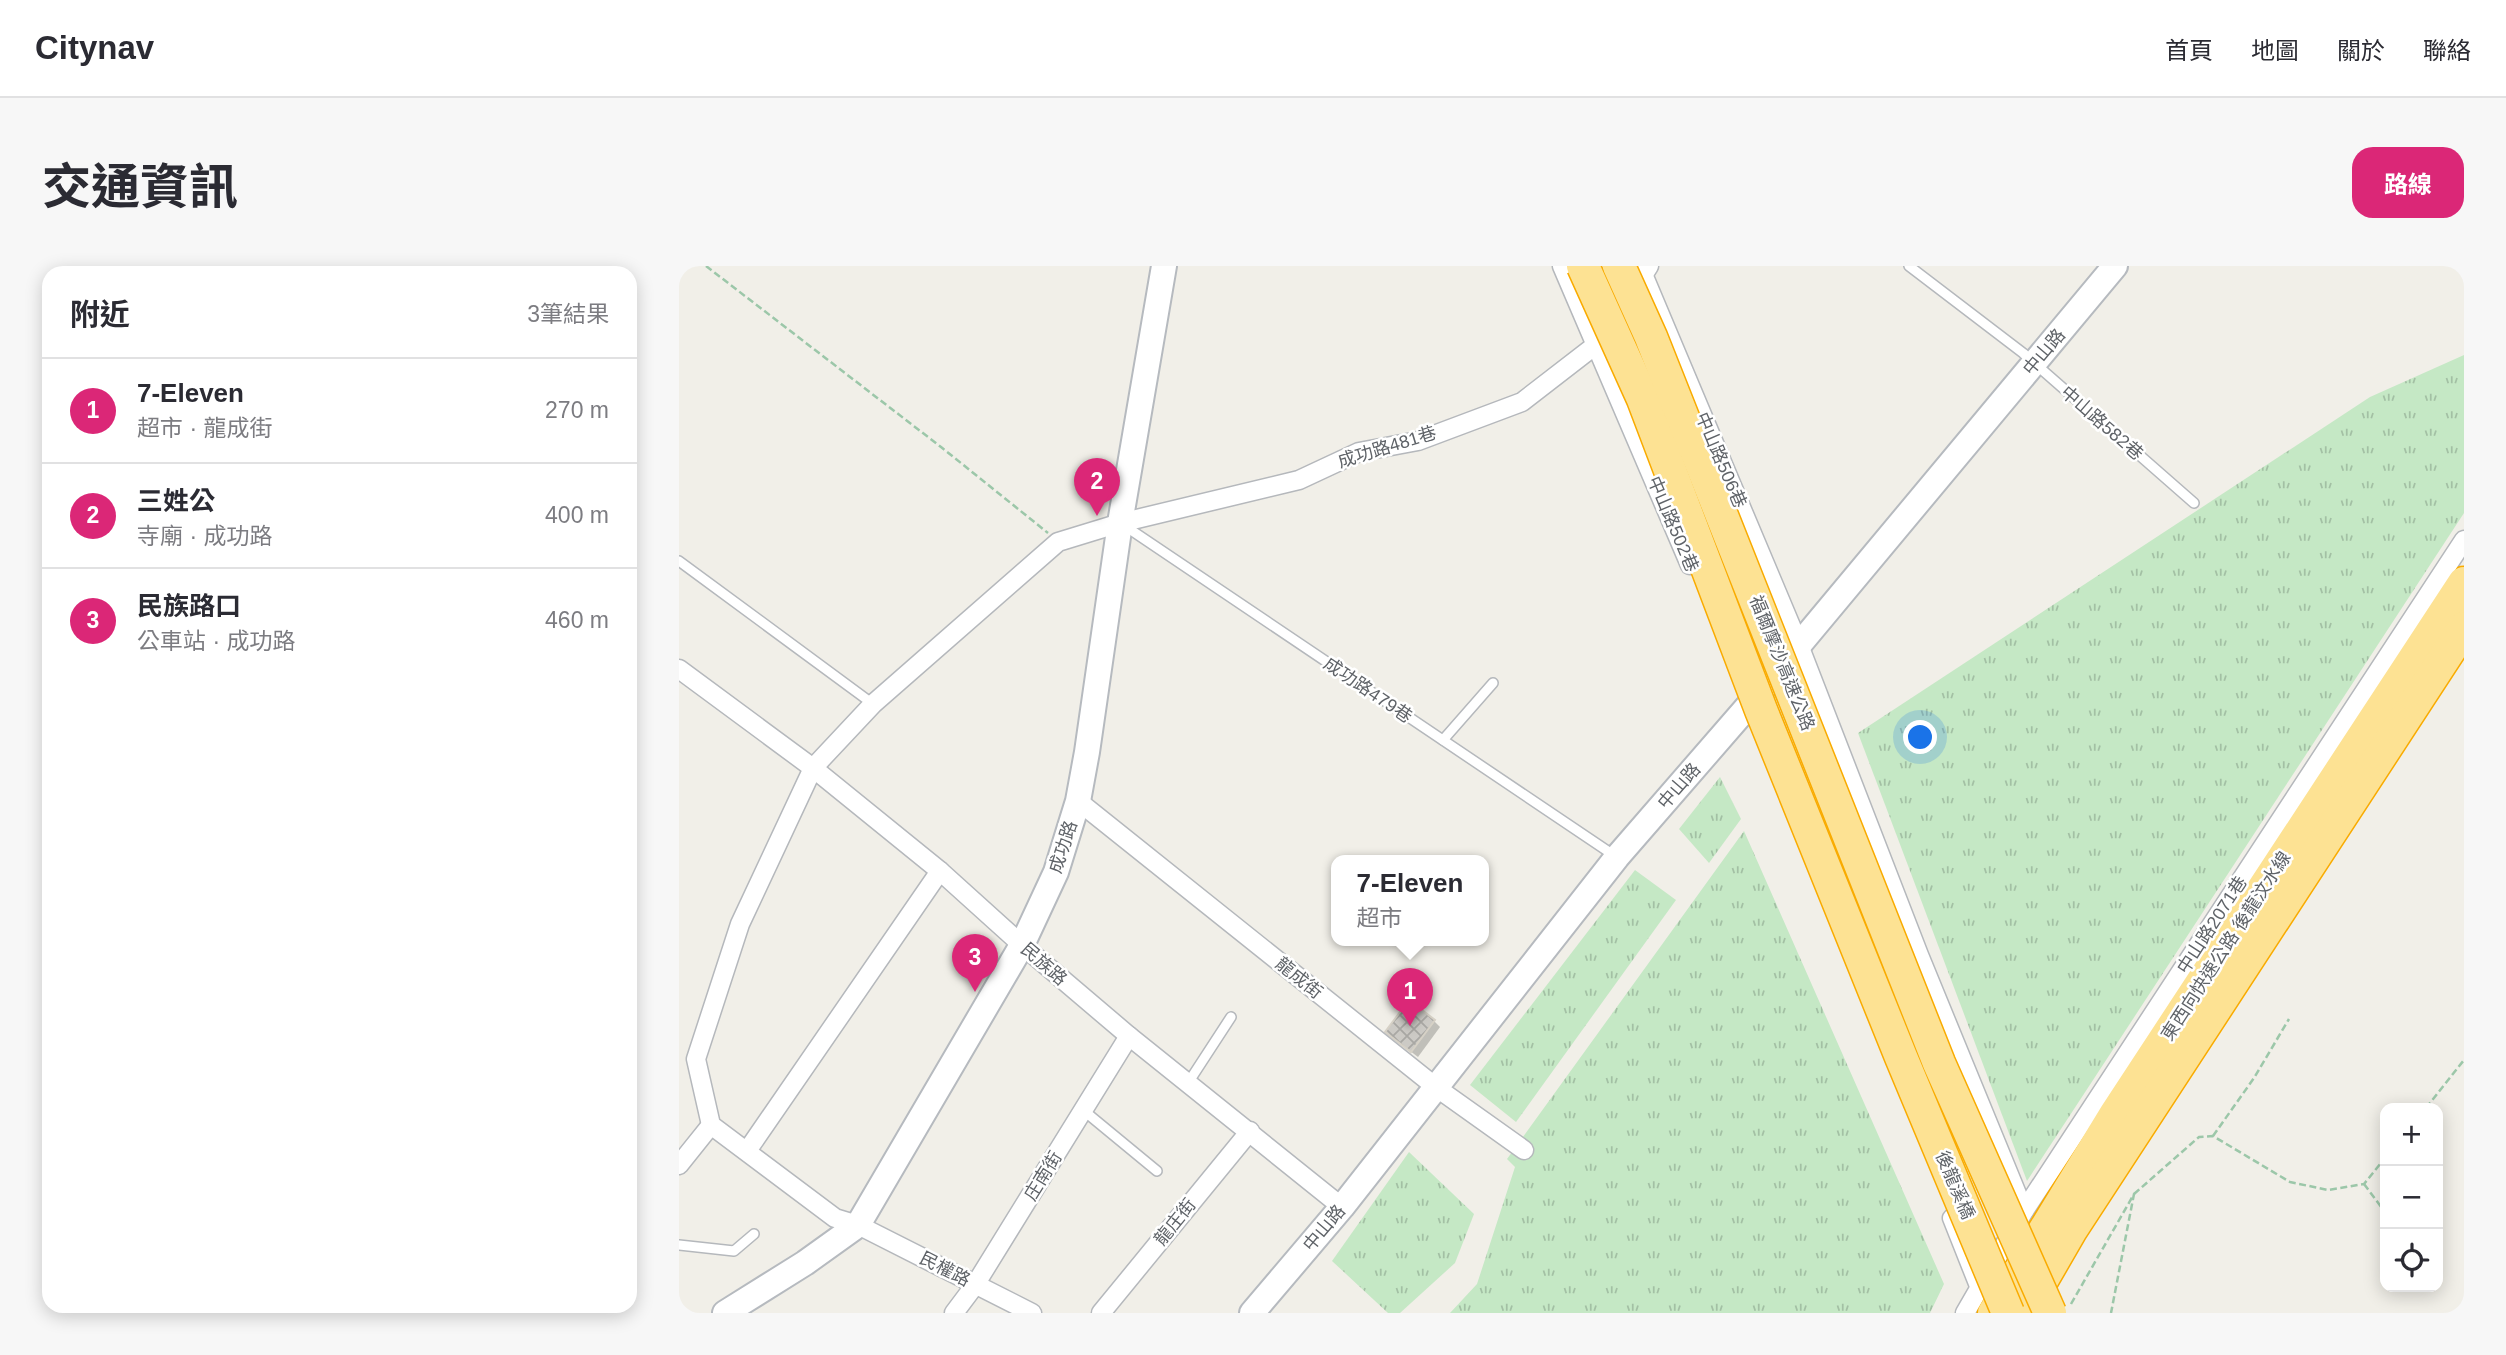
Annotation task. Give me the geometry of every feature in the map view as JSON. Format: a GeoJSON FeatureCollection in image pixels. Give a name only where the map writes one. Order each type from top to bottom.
{"type":"FeatureCollection","features":[{"type":"Feature","properties":{"kind":"highway","name":"福爾摩沙高速公路"},"geometry":{"type":"LineString","coordinates":[[1583,266],[1643,399],[1761,710],[1901,1057]]}},
{"type":"Feature","properties":{"kind":"highway","name":"福爾摩沙高速公路"},"geometry":{"type":"LineString","coordinates":[[1638,268],[1651,337],[1939,1063]]}},
{"type":"Feature","properties":{"kind":"highway","name":"東西向快速公路 後龍汶水線"},"geometry":{"type":"LineString","coordinates":[[1986,1300],[2115,1115],[2464,583]]}},
{"type":"Feature","properties":{"kind":"highway","name":"東西向快速公路 後龍汶水線"},"geometry":{"type":"LineString","coordinates":[[2023,1313],[2078,1219],[2464,628]]}},
{"type":"Feature","properties":{"kind":"highway","name":"後龍溪橋"},"geometry":{"type":"LineString","coordinates":[[1901,1057],[2008,1313]]}},
{"type":"Feature","properties":{"kind":"highway","name":"後龍溪橋"},"geometry":{"type":"LineString","coordinates":[[1939,1063],[2050,1313]]}},
{"type":"Feature","properties":{"kind":"main road","name":"成功路"},"geometry":{"type":"LineString","coordinates":[[725,1313],[806,1263],[858,1224],[1021,945],[1056,873],[1078,801],[1120,523],[1164,266]]}},
{"type":"Feature","properties":{"kind":"main road","name":"中山路"},"geometry":{"type":"LineString","coordinates":[[1252,1313],[1342,1208],[1616,858],[1749,705],[2115,266]]}},
{"type":"Feature","properties":{"kind":"street","name":"中山路502巷"},"geometry":{"type":"LineString","coordinates":[[1562,266],[1749,705],[1986,1300]]}},
{"type":"Feature","properties":{"kind":"street","name":"成功路481巷"},"geometry":{"type":"LineString","coordinates":[[1058,541],[1120,523],[1299,480],[1359,452],[1417,441],[1522,401],[1594,343],[1638,268]]}},
{"type":"Feature","properties":{"kind":"street","name":"中山路506巷"},"geometry":{"type":"LineString","coordinates":[[1638,268],[1799,645],[1919,955],[2024,1211]]}},
{"type":"Feature","properties":{"kind":"street","name":"中山路2071巷"},"geometry":{"type":"LineString","coordinates":[[1965,1313],[1986,1300],[2024,1211],[2464,540]]}},
{"type":"Feature","properties":{"kind":"street"},"geometry":{"type":"LineString","coordinates":[[679,1165],[711,1125],[696,1059],[740,924],[813,768],[873,704],[1058,541]]}},
{"type":"Feature","properties":{"kind":"street","name":"民族路"},"geometry":{"type":"LineString","coordinates":[[679,669],[813,768],[940,871],[1021,945],[1129,1036],[1342,1208]]}},
{"type":"Feature","properties":{"kind":"street","name":"龍成街"},"geometry":{"type":"LineString","coordinates":[[1078,801],[1437,1088],[1524,1150]]}},
{"type":"Feature","properties":{"kind":"street"},"geometry":{"type":"LineString","coordinates":[[747,1151],[940,871]]}},
{"type":"Feature","properties":{"kind":"street","name":"庄南街"},"geometry":{"type":"LineString","coordinates":[[954,1313],[975,1285],[1129,1036]]}},
{"type":"Feature","properties":{"kind":"street","name":"民權路"},"geometry":{"type":"LineString","coordinates":[[711,1125],[835,1218],[858,1224],[1032,1313]]}},
{"type":"Feature","properties":{"kind":"street","name":"龍庄街"},"geometry":{"type":"LineString","coordinates":[[1101,1313],[1249,1131]]}},
{"type":"Feature","properties":{"kind":"lane"},"geometry":{"type":"LineString","coordinates":[[1554,266],[1594,343]]}},
{"type":"Feature","properties":{"kind":"lane","name":"中山路582巷"},"geometry":{"type":"LineString","coordinates":[[1909,266],[2034,364],[2194,503]]}},
{"type":"Feature","properties":{"kind":"lane","name":"成功路479巷"},"geometry":{"type":"LineString","coordinates":[[1120,523],[1616,858]]}},
{"type":"Feature","properties":{"kind":"lane"},"geometry":{"type":"LineString","coordinates":[[679,561],[873,704]]}},
{"type":"Feature","properties":{"kind":"lane"},"geometry":{"type":"LineString","coordinates":[[1443,740],[1493,683]]}},
{"type":"Feature","properties":{"kind":"lane"},"geometry":{"type":"LineString","coordinates":[[1188,1083],[1231,1017]]}},
{"type":"Feature","properties":{"kind":"lane"},"geometry":{"type":"LineString","coordinates":[[1083,1110],[1157,1171]]}},
{"type":"Feature","properties":{"kind":"lane"},"geometry":{"type":"LineString","coordinates":[[679,1245],[734,1251],[754,1234]]}},
{"type":"Feature","properties":{"kind":"path"},"geometry":{"type":"LineString","coordinates":[[706,266],[1058,541]]}},
{"type":"Feature","properties":{"kind":"path"},"geometry":{"type":"LineString","coordinates":[[2213,1136],[2255,1078],[2289,1018]]}},
{"type":"Feature","properties":{"kind":"path"},"geometry":{"type":"LineString","coordinates":[[2429,1103],[2464,1060]]}},
{"type":"Feature","properties":{"kind":"path"},"geometry":{"type":"LineString","coordinates":[[2066,1313],[2133,1194],[2199,1137],[2213,1136],[2290,1182],[2328,1189],[2364,1184],[2380,1164]]}},
{"type":"Feature","properties":{"kind":"path"},"geometry":{"type":"LineString","coordinates":[[2364,1184],[2380,1205]]}},
{"type":"Feature","properties":{"kind":"path"},"geometry":{"type":"LineString","coordinates":[[2111,1313],[2133,1194]]}},
{"type":"Feature","properties":{"kind":"green space"},"geometry":{"type":"Polygon","coordinates":[[[2464,355],[2464,513],[2027,1181],[1858,733],[2370,397],[2464,355]]]}},
{"type":"Feature","properties":{"kind":"green space"},"geometry":{"type":"Polygon","coordinates":[[[1720,777],[1741,819],[1709,863],[1679,829],[1720,777]]]}},
{"type":"Feature","properties":{"kind":"green space"},"geometry":{"type":"Polygon","coordinates":[[[1744,831],[1944,1284],[1930,1313],[1450,1313],[1477,1284],[1515,1167],[1507,1159],[1744,831]]]}},
{"type":"Feature","properties":{"kind":"green space"},"geometry":{"type":"Polygon","coordinates":[[[1635,870],[1676,900],[1516,1122],[1470,1085],[1635,870]]]}},
{"type":"Feature","properties":{"kind":"green space"},"geometry":{"type":"Polygon","coordinates":[[[1409,1152],[1474,1214],[1455,1263],[1400,1313],[1388,1313],[1332,1261],[1409,1152]]]}},
{"type":"Feature","properties":{"kind":"building"},"geometry":{"type":"Polygon","coordinates":[[[1409,1000],[1435,1020],[1411,1052],[1385,1032],[1409,1000]]]}},
{"type":"Feature","properties":{"kind":"place","name":"三姓公"},"geometry":{"type":"Point","coordinates":[1097,516]}},
{"type":"Feature","properties":{"kind":"place","name":"民族路口"},"geometry":{"type":"Point","coordinates":[975,992]}},
{"type":"Feature","properties":{"kind":"place","name":"7-Eleven"},"geometry":{"type":"Point","coordinates":[1410,1026]}}]}
